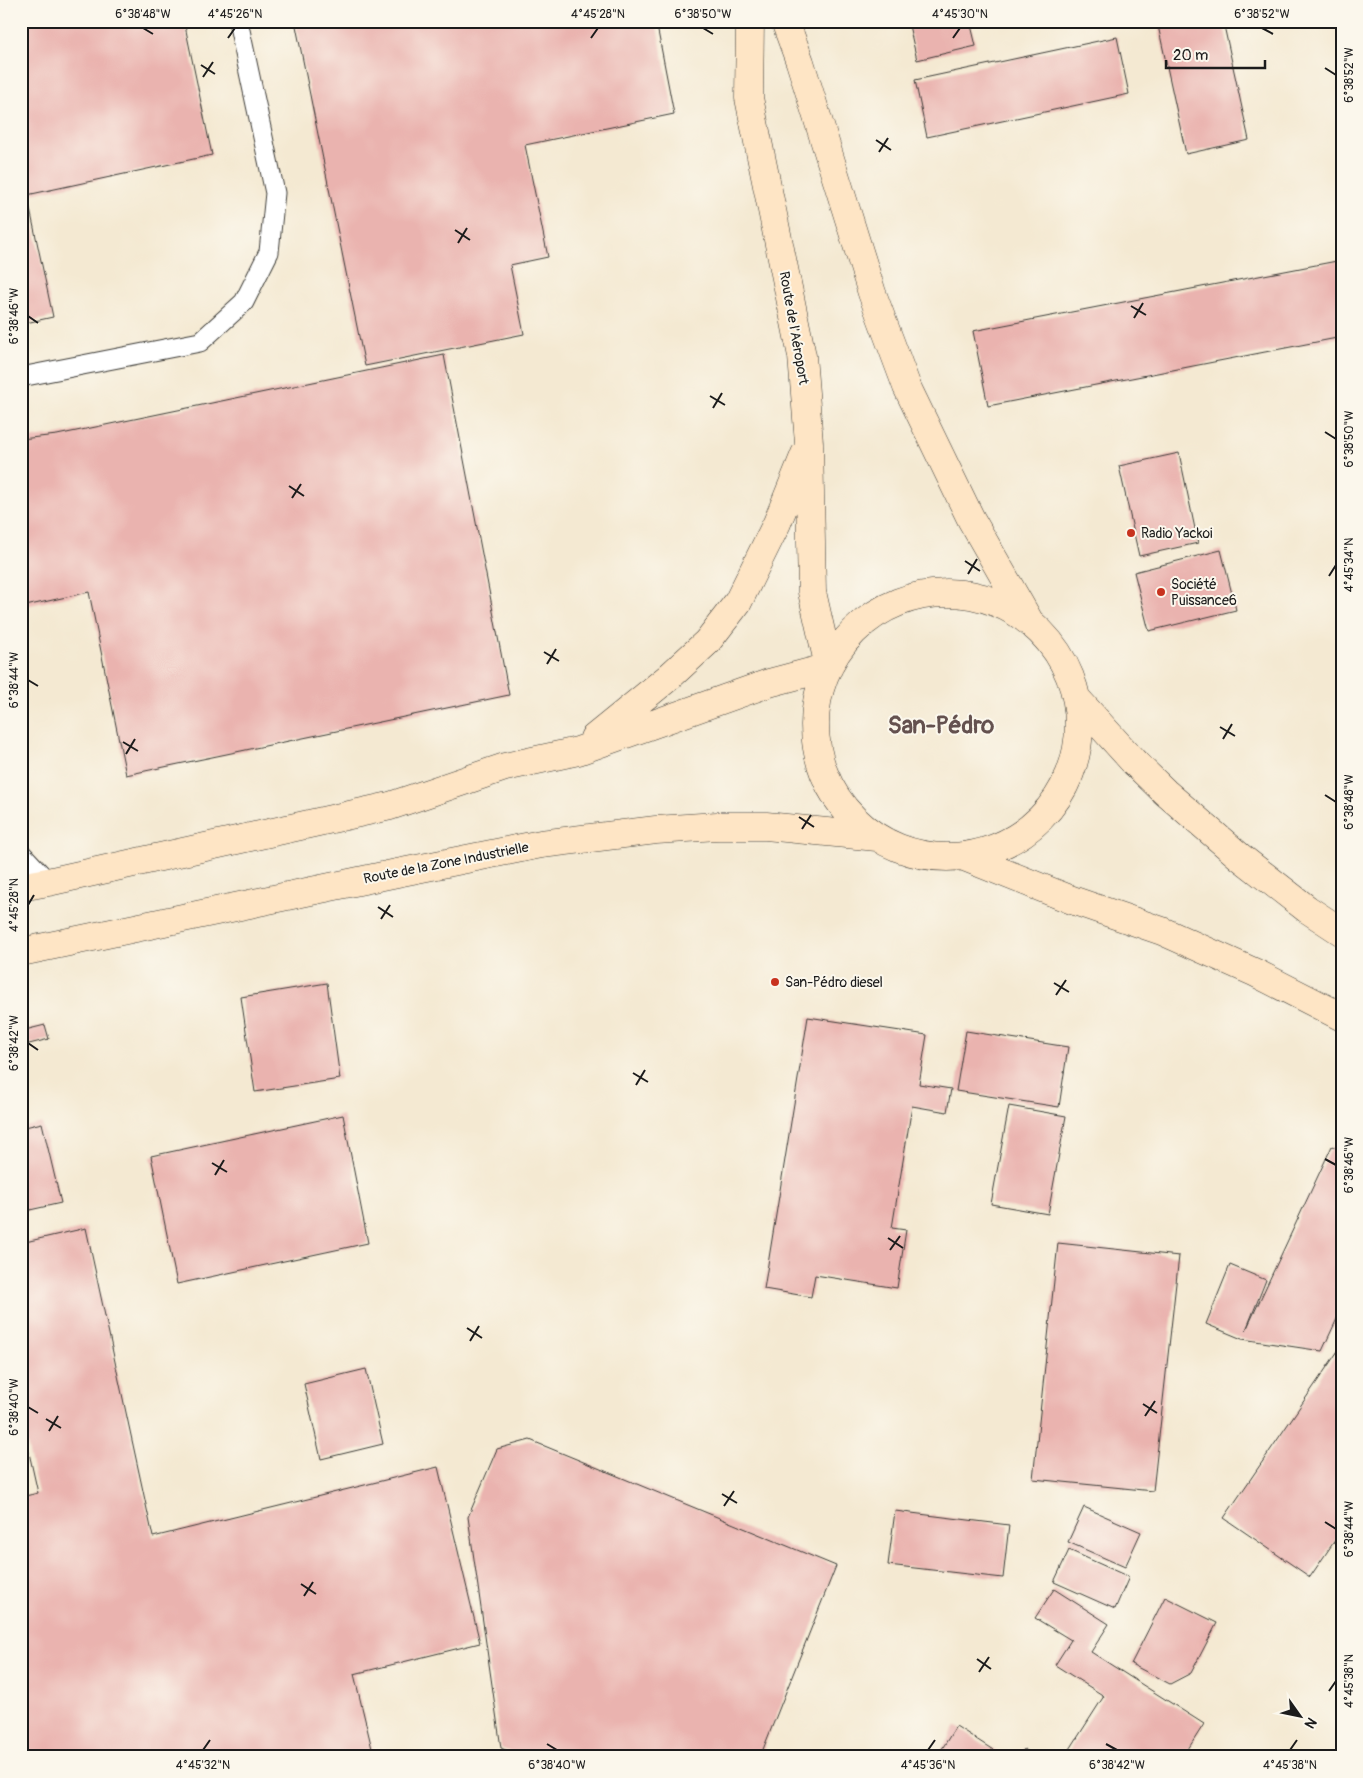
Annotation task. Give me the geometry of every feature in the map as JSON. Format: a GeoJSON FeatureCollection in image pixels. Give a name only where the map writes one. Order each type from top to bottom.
{"type":"FeatureCollection","features":[{"type":"Feature","properties":{"kind":"main road","name":"Route de l'Aéroport"},"geometry":{"type":"LineString","coordinates":[[750,21],[749,98],[802,356],[809,443],[812,592],[829,667]]}},
{"type":"Feature","properties":{"kind":"main road"},"geometry":{"type":"LineString","coordinates":[[785,21],[800,62],[872,292],[907,387],[971,519],[1028,620]]}},
{"type":"Feature","properties":{"kind":"main road"},"geometry":{"type":"LineString","coordinates":[[578,751],[669,677],[708,642],[738,602],[777,523],[809,443]]}},
{"type":"Feature","properties":{"kind":"main road"},"geometry":{"type":"LineString","coordinates":[[957,592],[982,596],[1007,606],[1028,620],[1046,636],[1060,655],[1071,676],[1077,699],[1080,724],[1077,748],[1071,771],[1060,793],[1046,812],[1028,829],[1008,842],[985,851],[962,856],[940,857],[918,854],[896,847],[877,837],[858,822],[842,805],[829,784],[820,762],[816,738],[816,714],[820,690],[829,667],[843,645],[860,625],[882,610],[905,600],[931,593],[957,592]]}},
{"type":"Feature","properties":{"kind":"main road"},"geometry":{"type":"LineString","coordinates":[[21,887],[390,806],[506,767],[578,751],[769,683],[829,667]]}},
{"type":"Feature","properties":{"kind":"main road"},"geometry":{"type":"LineString","coordinates":[[1077,699],[1165,792],[1239,856],[1307,909],[1342,932]]}},
{"type":"Feature","properties":{"kind":"main road","name":"Route de la Zone Industrielle"},"geometry":{"type":"LineString","coordinates":[[21,952],[541,844],[656,830],[717,826],[766,826],[877,837]]}},
{"type":"Feature","properties":{"kind":"main road"},"geometry":{"type":"LineString","coordinates":[[962,856],[1072,900],[1162,931],[1256,973],[1342,1017]]}},
{"type":"Feature","properties":{"kind":"lane"},"geometry":{"type":"LineString","coordinates":[[21,377],[200,342],[244,302],[269,252],[275,193],[238,21]]}},
{"type":"Feature","properties":{"kind":"lane"},"geometry":{"type":"LineString","coordinates":[[21,853],[48,882]]}},
{"type":"Feature","properties":{"kind":"building"},"geometry":{"type":"Polygon","coordinates":[[[36,21],[184,21],[212,155],[27,195],[53,317],[21,324],[21,24],[36,21]]]}},
{"type":"Feature","properties":{"kind":"building"},"geometry":{"type":"Polygon","coordinates":[[[295,21],[656,21],[674,114],[525,145],[548,257],[510,265],[524,334],[365,366],[295,21]]]}},
{"type":"Feature","properties":{"kind":"building"},"geometry":{"type":"Polygon","coordinates":[[[908,21],[970,21],[976,46],[917,60],[908,21]]]}},
{"type":"Feature","properties":{"kind":"building"},"geometry":{"type":"Polygon","coordinates":[[[1157,21],[1223,21],[1249,140],[1186,154],[1157,21]]]}},
{"type":"Feature","properties":{"kind":"building"},"geometry":{"type":"Polygon","coordinates":[[[1117,37],[1129,94],[927,137],[915,80],[1117,37]]]}},
{"type":"Feature","properties":{"kind":"building"},"geometry":{"type":"Polygon","coordinates":[[[1342,260],[1342,337],[988,406],[973,331],[1342,260]]]}},
{"type":"Feature","properties":{"kind":"building"},"geometry":{"type":"Polygon","coordinates":[[[444,355],[509,695],[126,775],[89,592],[21,607],[21,439],[57,435],[444,355]]]}},
{"type":"Feature","properties":{"kind":"building"},"geometry":{"type":"Polygon","coordinates":[[[1179,453],[1198,543],[1139,556],[1119,466],[1179,453]]]}},
{"type":"Feature","properties":{"kind":"building"},"geometry":{"type":"Polygon","coordinates":[[[1221,550],[1236,610],[1149,631],[1134,572],[1221,550]]]}},
{"type":"Feature","properties":{"kind":"building"},"geometry":{"type":"Polygon","coordinates":[[[327,983],[340,1079],[255,1092],[241,997],[327,983]]]}},
{"type":"Feature","properties":{"kind":"building"},"geometry":{"type":"Polygon","coordinates":[[[808,1017],[927,1035],[919,1084],[951,1089],[947,1112],[912,1106],[892,1228],[906,1230],[897,1288],[815,1275],[811,1297],[764,1289],[808,1017]]]}},
{"type":"Feature","properties":{"kind":"building"},"geometry":{"type":"Polygon","coordinates":[[[45,1025],[49,1039],[21,1046],[21,1031],[45,1025]]]}},
{"type":"Feature","properties":{"kind":"building"},"geometry":{"type":"Polygon","coordinates":[[[966,1031],[1068,1047],[1059,1107],[956,1091],[966,1031]]]}},
{"type":"Feature","properties":{"kind":"building"},"geometry":{"type":"Polygon","coordinates":[[[1009,1106],[1066,1116],[1048,1214],[991,1204],[1009,1106]]]}},
{"type":"Feature","properties":{"kind":"building"},"geometry":{"type":"Polygon","coordinates":[[[343,1115],[368,1243],[177,1284],[151,1156],[343,1115]]]}},
{"type":"Feature","properties":{"kind":"building"},"geometry":{"type":"Polygon","coordinates":[[[42,1123],[61,1203],[21,1212],[21,1128],[42,1123]]]}},
{"type":"Feature","properties":{"kind":"building"},"geometry":{"type":"Polygon","coordinates":[[[1332,1146],[1342,1151],[1342,1308],[1322,1351],[1242,1339],[1206,1324],[1230,1265],[1266,1280],[1246,1330],[1332,1146]]]}},
{"type":"Feature","properties":{"kind":"building"},"geometry":{"type":"Polygon","coordinates":[[[86,1228],[153,1537],[438,1467],[480,1643],[354,1674],[374,1757],[21,1757],[21,1497],[38,1493],[21,1417],[21,1243],[86,1228]]]}},
{"type":"Feature","properties":{"kind":"building"},"geometry":{"type":"Polygon","coordinates":[[[1058,1243],[1179,1256],[1153,1491],[1033,1479],[1058,1243]]]}},
{"type":"Feature","properties":{"kind":"building"},"geometry":{"type":"Polygon","coordinates":[[[1342,1345],[1342,1530],[1310,1577],[1224,1518],[1342,1345]]]}},
{"type":"Feature","properties":{"kind":"building"},"geometry":{"type":"Polygon","coordinates":[[[366,1369],[383,1444],[321,1459],[304,1384],[366,1369]]]}},
{"type":"Feature","properties":{"kind":"building"},"geometry":{"type":"Polygon","coordinates":[[[530,1440],[836,1566],[760,1757],[522,1757],[501,1748],[468,1517],[497,1449],[530,1440]]]}},
{"type":"Feature","properties":{"kind":"building"},"geometry":{"type":"Polygon","coordinates":[[[1084,1507],[1141,1532],[1125,1567],[1068,1542],[1084,1507]]]}},
{"type":"Feature","properties":{"kind":"building"},"geometry":{"type":"Polygon","coordinates":[[[895,1511],[1009,1525],[1003,1578],[888,1565],[895,1511]]]}},
{"type":"Feature","properties":{"kind":"building"},"geometry":{"type":"Polygon","coordinates":[[[1069,1550],[1129,1577],[1115,1609],[1054,1582],[1069,1550]]]}},
{"type":"Feature","properties":{"kind":"building"},"geometry":{"type":"Polygon","coordinates":[[[1054,1589],[1109,1624],[1091,1652],[1204,1724],[1183,1757],[1065,1757],[1104,1696],[1055,1665],[1071,1640],[1035,1618],[1054,1589]]]}},
{"type":"Feature","properties":{"kind":"building"},"geometry":{"type":"Polygon","coordinates":[[[1165,1597],[1217,1623],[1191,1673],[1170,1684],[1131,1664],[1165,1597]]]}},
{"type":"Feature","properties":{"kind":"building"},"geometry":{"type":"Polygon","coordinates":[[[956,1726],[1004,1757],[937,1757],[956,1726]]]}},
{"type":"Feature","properties":{"kind":"building"},"geometry":{"type":"Polygon","coordinates":[[[1024,1749],[1037,1757],[1019,1757],[1024,1749]]]}},
{"type":"Feature","properties":{"kind":"place","name":"Radio Yackoi"},"geometry":{"type":"Point","coordinates":[1131,533]}},
{"type":"Feature","properties":{"kind":"place","name":"Société Puissance6"},"geometry":{"type":"Point","coordinates":[1161,592]}},
{"type":"Feature","properties":{"kind":"place","name":"San-Pédro diesel"},"geometry":{"type":"Point","coordinates":[775,982]}},
{"type":"Feature","properties":{"kind":"district","name":"San-Pédro"},"geometry":{"type":"Point","coordinates":[941,725]}}]}
